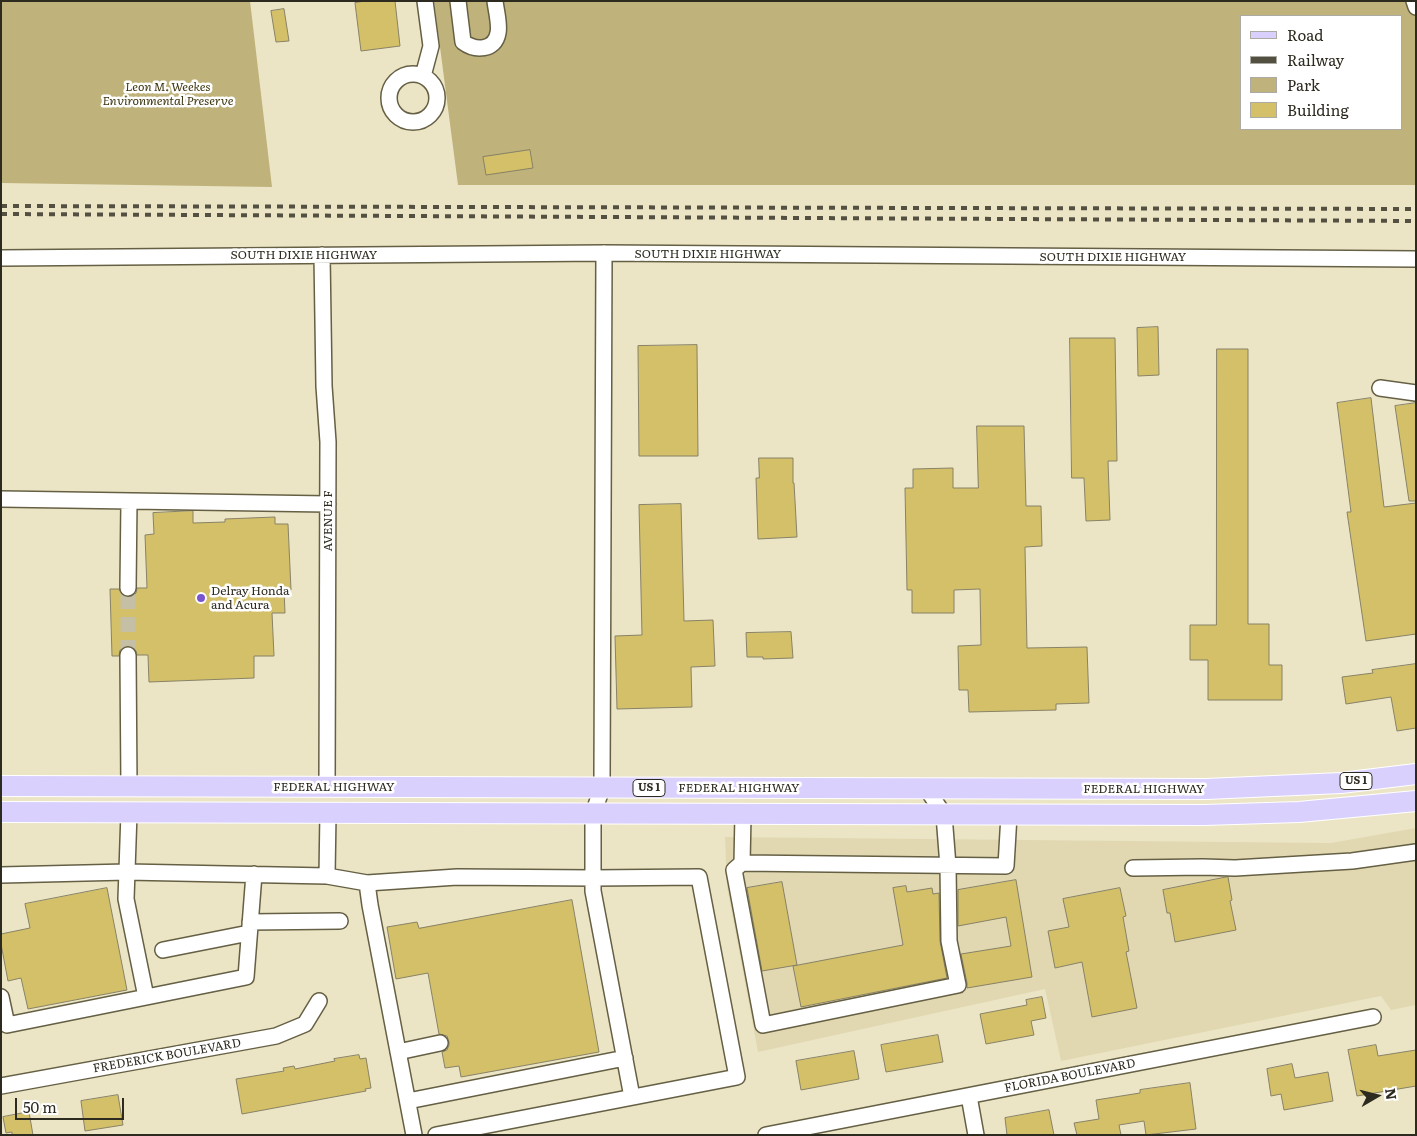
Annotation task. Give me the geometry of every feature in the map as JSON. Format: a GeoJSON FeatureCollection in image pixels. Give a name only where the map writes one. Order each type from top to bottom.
{"type":"FeatureCollection","features":[{"type":"Feature","properties":{"kind":"main road","name":"FEDERAL HIGHWAY"},"geometry":{"type":"LineString","coordinates":[[1,786],[1206,789],[1297,786],[1416,774]]}},
{"type":"Feature","properties":{"kind":"main road"},"geometry":{"type":"LineString","coordinates":[[1346,808],[1367,785],[1370,779]]}},
{"type":"Feature","properties":{"kind":"main road","name":"US 1"},"geometry":{"type":"LineString","coordinates":[[1,812],[1009,816],[1245,814],[1299,812],[1416,801]]}},
{"type":"Feature","properties":{"kind":"street"},"geometry":{"type":"LineString","coordinates":[[423,76],[432,46],[425,1]]}},
{"type":"Feature","properties":{"kind":"street"},"geometry":{"type":"LineString","coordinates":[[458,1],[463,42],[474,48],[487,47],[497,38],[499,32],[495,1]]}},
{"type":"Feature","properties":{"kind":"street"},"geometry":{"type":"LineString","coordinates":[[1414,1],[1416,6]]}},
{"type":"Feature","properties":{"kind":"street"},"geometry":{"type":"LineString","coordinates":[[604,253],[602,788],[593,814],[593,891],[632,1097]]}},
{"type":"Feature","properties":{"kind":"street","name":"SOUTH DIXIE HIGHWAY"},"geometry":{"type":"LineString","coordinates":[[1,258],[604,253],[1416,259]]}},
{"type":"Feature","properties":{"kind":"street","name":"AVENUE F"},"geometry":{"type":"LineString","coordinates":[[322,255],[324,386],[328,442],[327,787]]}},
{"type":"Feature","properties":{"kind":"street"},"geometry":{"type":"LineString","coordinates":[[1380,388],[1416,393]]}},
{"type":"Feature","properties":{"kind":"street"},"geometry":{"type":"LineString","coordinates":[[1,499],[328,504]]}},
{"type":"Feature","properties":{"kind":"street"},"geometry":{"type":"LineString","coordinates":[[128,588],[130,501]]}},
{"type":"Feature","properties":{"kind":"street"},"geometry":{"type":"LineString","coordinates":[[128,656],[129,787]]}},
{"type":"Feature","properties":{"kind":"street"},"geometry":{"type":"LineString","coordinates":[[927,789],[944,816],[948,866],[949,941],[958,985],[763,1025],[734,870],[742,863],[948,866],[1006,866],[1009,816]]}},
{"type":"Feature","properties":{"kind":"street"},"geometry":{"type":"LineString","coordinates":[[129,813],[126,898],[146,997]]}},
{"type":"Feature","properties":{"kind":"street"},"geometry":{"type":"LineString","coordinates":[[328,813],[328,876]]}},
{"type":"Feature","properties":{"kind":"street"},"geometry":{"type":"LineString","coordinates":[[742,863],[743,815]]}},
{"type":"Feature","properties":{"kind":"street"},"geometry":{"type":"LineString","coordinates":[[1133,868],[1235,868],[1352,860],[1416,852]]}},
{"type":"Feature","properties":{"kind":"street"},"geometry":{"type":"LineString","coordinates":[[1,876],[127,872],[254,874],[328,876],[367,882],[458,877],[699,877],[737,1077],[436,1135]]}},
{"type":"Feature","properties":{"kind":"street"},"geometry":{"type":"LineString","coordinates":[[1,997],[7,1025],[246,977],[254,874]]}},
{"type":"Feature","properties":{"kind":"street"},"geometry":{"type":"LineString","coordinates":[[367,882],[414,1135]]}},
{"type":"Feature","properties":{"kind":"street"},"geometry":{"type":"LineString","coordinates":[[163,950],[250,927],[340,921]]}},
{"type":"Feature","properties":{"kind":"street","name":"FREDERICK BOULEVARD"},"geometry":{"type":"LineString","coordinates":[[1,1086],[276,1036],[305,1024],[319,1001]]}},
{"type":"Feature","properties":{"kind":"street","name":"FLORIDA BOULEVARD"},"geometry":{"type":"LineString","coordinates":[[766,1135],[1372,1017]]}},
{"type":"Feature","properties":{"kind":"street"},"geometry":{"type":"LineString","coordinates":[[398,1052],[440,1043]]}},
{"type":"Feature","properties":{"kind":"street"},"geometry":{"type":"LineString","coordinates":[[408,1101],[625,1058]]}},
{"type":"Feature","properties":{"kind":"street"},"geometry":{"type":"LineString","coordinates":[[969,1096],[976,1135]]}},
{"type":"Feature","properties":{"kind":"shaded area"},"geometry":{"type":"Polygon","coordinates":[[[1416,828],[1416,1005],[1391,1010],[1381,996],[1061,1061],[1045,989],[758,1052],[727,887],[725,837],[1331,843],[1416,828]]]}},
{"type":"Feature","properties":{"kind":"green space","name":"Leon M. Weekes Environmental Preserve"},"geometry":{"type":"Polygon","coordinates":[[[1,1],[250,1],[272,187],[1,183],[1,1]]]}},
{"type":"Feature","properties":{"kind":"green space"},"geometry":{"type":"Polygon","coordinates":[[[434,1],[1416,1],[1416,185],[458,185],[434,1]]]}},
{"type":"Feature","properties":{"kind":"building"},"geometry":{"type":"Polygon","coordinates":[[[395,1],[400,46],[361,51],[355,3],[395,1]]]}},
{"type":"Feature","properties":{"kind":"building"},"geometry":{"type":"Polygon","coordinates":[[[284,9],[289,41],[276,42],[271,11],[284,9]]]}},
{"type":"Feature","properties":{"kind":"building"},"geometry":{"type":"Polygon","coordinates":[[[530,150],[533,168],[486,175],[483,157],[530,150]]]}},
{"type":"Feature","properties":{"kind":"building"},"geometry":{"type":"Polygon","coordinates":[[[1158,327],[1159,375],[1138,376],[1137,328],[1158,327]]]}},
{"type":"Feature","properties":{"kind":"building"},"geometry":{"type":"Polygon","coordinates":[[[1070,338],[1115,338],[1117,461],[1108,461],[1110,520],[1086,521],[1084,478],[1072,478],[1070,338]]]}},
{"type":"Feature","properties":{"kind":"building"},"geometry":{"type":"Polygon","coordinates":[[[697,345],[698,456],[639,456],[638,346],[697,345]]]}},
{"type":"Feature","properties":{"kind":"building"},"geometry":{"type":"Polygon","coordinates":[[[1217,349],[1248,349],[1248,624],[1269,624],[1269,665],[1282,665],[1282,700],[1208,700],[1208,660],[1190,660],[1190,625],[1216,625],[1217,349]]]}},
{"type":"Feature","properties":{"kind":"building"},"geometry":{"type":"Polygon","coordinates":[[[1371,398],[1384,507],[1416,503],[1416,634],[1366,641],[1347,512],[1351,512],[1337,403],[1371,398]]]}},
{"type":"Feature","properties":{"kind":"building"},"geometry":{"type":"Polygon","coordinates":[[[1416,403],[1416,501],[1409,501],[1395,406],[1416,403]]]}},
{"type":"Feature","properties":{"kind":"building"},"geometry":{"type":"Polygon","coordinates":[[[977,426],[1024,426],[1026,506],[1041,506],[1042,546],[1025,547],[1027,648],[1087,647],[1089,703],[1056,704],[1056,710],[969,712],[968,690],[959,690],[958,646],[981,645],[980,589],[954,590],[954,613],[912,613],[912,590],[907,590],[905,488],[913,488],[913,469],[953,468],[953,488],[978,488],[977,426]]]}},
{"type":"Feature","properties":{"kind":"building"},"geometry":{"type":"Polygon","coordinates":[[[759,458],[793,458],[797,537],[758,539],[756,478],[759,478],[759,458]]]}},
{"type":"Feature","properties":{"kind":"building"},"geometry":{"type":"Polygon","coordinates":[[[681,504],[684,621],[713,620],[715,666],[691,667],[692,707],[617,709],[615,636],[642,635],[639,505],[681,504]]]}},
{"type":"Feature","properties":{"kind":"building"},"geometry":{"type":"Polygon","coordinates":[[[193,511],[193,523],[225,522],[225,519],[275,517],[275,524],[288,524],[291,590],[284,590],[285,613],[272,613],[274,656],[254,656],[254,678],[149,682],[148,655],[137,655],[133,647],[127,646],[120,650],[119,656],[112,656],[110,589],[119,589],[123,596],[128,597],[136,593],[137,588],[147,588],[145,535],[154,534],[153,513],[193,511]]]}},
{"type":"Feature","properties":{"kind":"building"},"geometry":{"type":"Polygon","coordinates":[[[791,632],[793,658],[763,659],[763,657],[747,657],[746,633],[791,632]]]}},
{"type":"Feature","properties":{"kind":"building"},"geometry":{"type":"Polygon","coordinates":[[[1416,664],[1416,728],[1397,731],[1391,697],[1346,704],[1342,677],[1373,673],[1372,670],[1416,664]]]}},
{"type":"Feature","properties":{"kind":"building"},"geometry":{"type":"Polygon","coordinates":[[[1228,877],[1232,900],[1230,901],[1236,930],[1175,942],[1170,913],[1167,913],[1163,890],[1228,877]]]}},
{"type":"Feature","properties":{"kind":"building"},"geometry":{"type":"Polygon","coordinates":[[[1016,880],[1032,977],[967,988],[961,954],[1011,946],[1006,917],[958,926],[958,890],[1016,880]]]}},
{"type":"Feature","properties":{"kind":"building"},"geometry":{"type":"Polygon","coordinates":[[[782,882],[797,965],[762,971],[747,888],[782,882]]]}},
{"type":"Feature","properties":{"kind":"building"},"geometry":{"type":"Polygon","coordinates":[[[906,886],[907,892],[932,888],[933,894],[939,893],[940,941],[947,978],[801,1007],[793,966],[903,945],[893,888],[906,886]]]}},
{"type":"Feature","properties":{"kind":"building"},"geometry":{"type":"Polygon","coordinates":[[[107,888],[127,990],[28,1009],[21,978],[8,981],[1,934],[30,928],[25,904],[107,888]]]}},
{"type":"Feature","properties":{"kind":"building"},"geometry":{"type":"Polygon","coordinates":[[[1120,888],[1126,916],[1123,917],[1129,951],[1126,952],[1137,1008],[1092,1017],[1082,962],[1055,968],[1048,931],[1069,927],[1063,899],[1120,888]]]}},
{"type":"Feature","properties":{"kind":"building"},"geometry":{"type":"Polygon","coordinates":[[[572,900],[599,1052],[461,1077],[459,1066],[445,1068],[442,1052],[447,1050],[449,1042],[447,1036],[439,1034],[428,973],[396,979],[387,927],[417,922],[419,928],[572,900]]]}},
{"type":"Feature","properties":{"kind":"building"},"geometry":{"type":"Polygon","coordinates":[[[1042,997],[1046,1018],[1031,1021],[1034,1035],[986,1044],[980,1014],[1027,1005],[1026,1000],[1042,997]]]}},
{"type":"Feature","properties":{"kind":"building"},"geometry":{"type":"Polygon","coordinates":[[[938,1035],[943,1062],[886,1072],[881,1045],[938,1035]]]}},
{"type":"Feature","properties":{"kind":"building"},"geometry":{"type":"Polygon","coordinates":[[[1376,1045],[1378,1056],[1416,1050],[1416,1086],[1357,1096],[1348,1050],[1376,1045]]]}},
{"type":"Feature","properties":{"kind":"building"},"geometry":{"type":"Polygon","coordinates":[[[854,1051],[859,1079],[801,1090],[796,1061],[854,1051]]]}},
{"type":"Feature","properties":{"kind":"building"},"geometry":{"type":"Polygon","coordinates":[[[359,1055],[360,1059],[366,1058],[371,1088],[365,1089],[366,1091],[242,1114],[236,1079],[284,1071],[283,1068],[294,1066],[295,1069],[359,1055]]]}},
{"type":"Feature","properties":{"kind":"building"},"geometry":{"type":"Polygon","coordinates":[[[1292,1064],[1295,1078],[1328,1072],[1333,1101],[1284,1110],[1281,1094],[1271,1096],[1267,1069],[1292,1064]]]}},
{"type":"Feature","properties":{"kind":"building"},"geometry":{"type":"Polygon","coordinates":[[[1190,1083],[1196,1129],[1146,1135],[1144,1121],[1119,1125],[1121,1135],[1077,1135],[1074,1123],[1099,1119],[1096,1100],[1140,1093],[1140,1090],[1190,1083]]]}},
{"type":"Feature","properties":{"kind":"building"},"geometry":{"type":"Polygon","coordinates":[[[118,1095],[123,1125],[85,1131],[81,1101],[118,1095]]]}},
{"type":"Feature","properties":{"kind":"building"},"geometry":{"type":"Polygon","coordinates":[[[1049,1110],[1054,1135],[1007,1135],[1005,1118],[1049,1110]]]}},
{"type":"Feature","properties":{"kind":"building"},"geometry":{"type":"Polygon","coordinates":[[[29,1112],[33,1135],[12,1135],[12,1132],[6,1133],[3,1117],[29,1112]]]}},
{"type":"Feature","properties":{"kind":"tunnel"},"geometry":{"type":"LineString","coordinates":[[128,588],[128,655]]}},
{"type":"Feature","properties":{"kind":"railway"},"geometry":{"type":"LineString","coordinates":[[1,206],[1416,209]]}},
{"type":"Feature","properties":{"kind":"railway"},"geometry":{"type":"LineString","coordinates":[[1,214],[1416,221]]}},
{"type":"Feature","properties":{"kind":"place","name":"Delray Honda and Acura"},"geometry":{"type":"Point","coordinates":[201,598]}}]}
